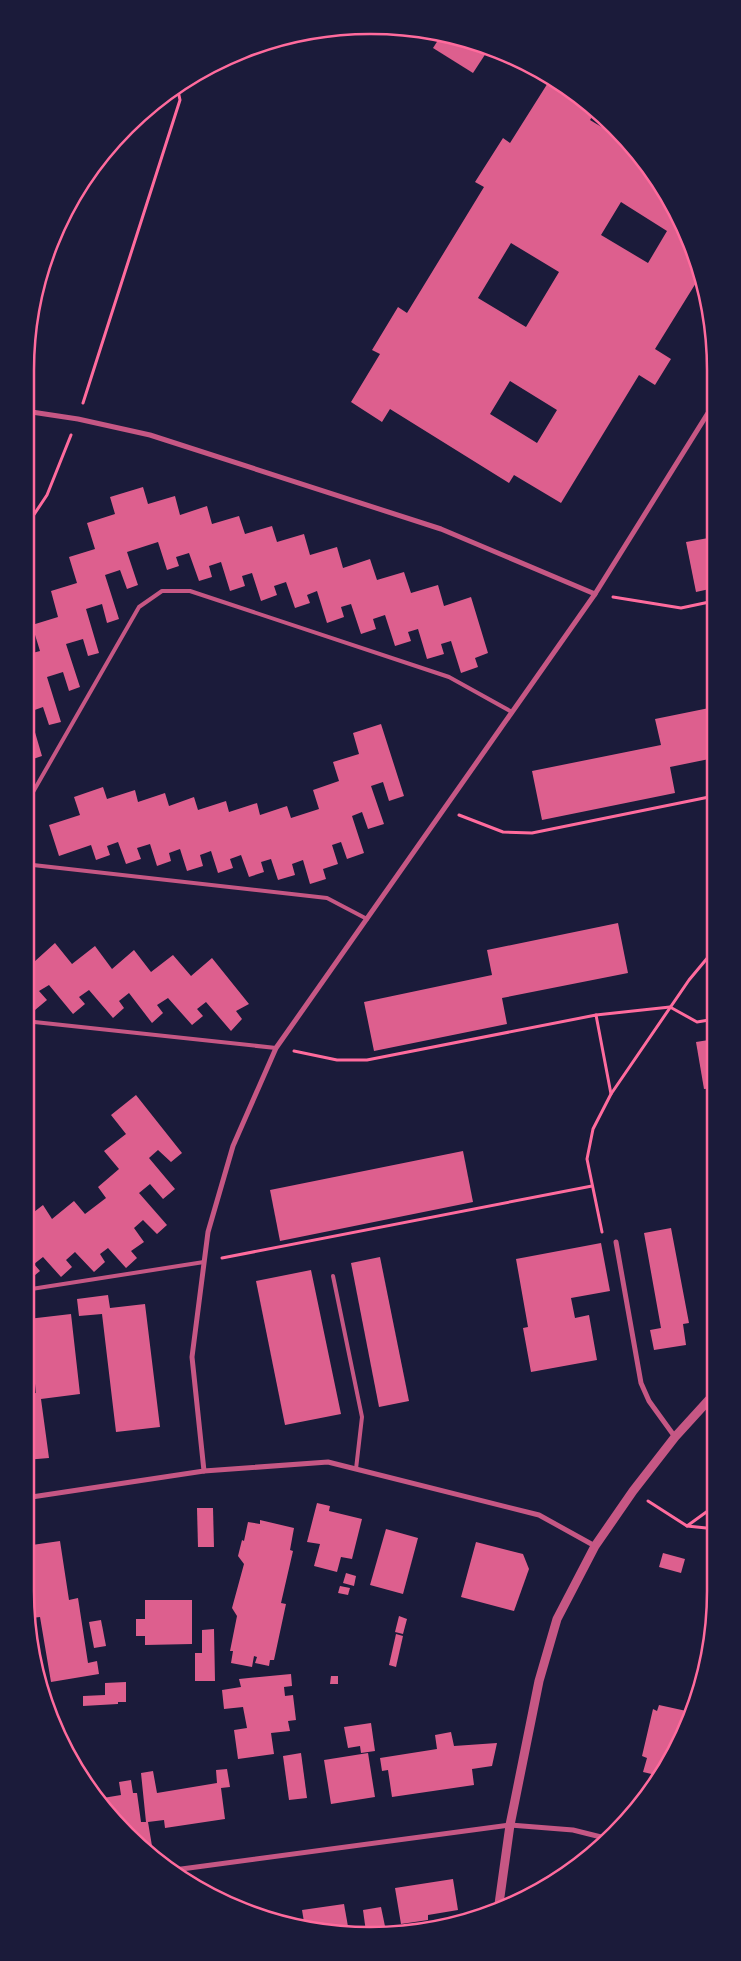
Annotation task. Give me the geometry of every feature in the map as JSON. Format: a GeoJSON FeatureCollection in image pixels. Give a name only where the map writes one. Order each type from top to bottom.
{"type":"FeatureCollection","features":[{"type":"Feature","properties":{"kind":"street"},"geometry":{"type":"LineString","coordinates":[[34,412],[78,419],[150,435],[441,529],[595,594]]}},
{"type":"Feature","properties":{"kind":"street"},"geometry":{"type":"LineString","coordinates":[[204,1472],[192,1357],[208,1232],[233,1146],[276,1048],[595,594],[707,415]]}},
{"type":"Feature","properties":{"kind":"street"},"geometry":{"type":"LineString","coordinates":[[616,1242],[641,1383],[649,1401],[675,1437]]}},
{"type":"Feature","properties":{"kind":"street"},"geometry":{"type":"LineString","coordinates":[[499,1902],[510,1825],[538,1681],[557,1619],[595,1546],[633,1491],[675,1437],[707,1402]]}},
{"type":"Feature","properties":{"kind":"street"},"geometry":{"type":"LineString","coordinates":[[34,1497],[204,1472],[328,1462],[538,1515],[595,1546]]}},
{"type":"Feature","properties":{"kind":"street"},"geometry":{"type":"LineString","coordinates":[[181,1869],[510,1825],[573,1830],[601,1837]]}},
{"type":"Feature","properties":{"kind":"lane"},"geometry":{"type":"LineString","coordinates":[[34,790],[139,606],[162,590],[190,591],[449,677],[512,712]]}},
{"type":"Feature","properties":{"kind":"lane"},"geometry":{"type":"LineString","coordinates":[[34,865],[327,898],[366,919]]}},
{"type":"Feature","properties":{"kind":"lane"},"geometry":{"type":"LineString","coordinates":[[34,1022],[276,1048]]}},
{"type":"Feature","properties":{"kind":"lane"},"geometry":{"type":"LineString","coordinates":[[34,1289],[204,1262]]}},
{"type":"Feature","properties":{"kind":"lane"},"geometry":{"type":"LineString","coordinates":[[333,1276],[362,1417],[356,1469]]}},
{"type":"Feature","properties":{"kind":"path"},"geometry":{"type":"LineString","coordinates":[[34,514],[47,495],[78,419],[180,100],[179,94]]}},
{"type":"Feature","properties":{"kind":"path"},"geometry":{"type":"LineString","coordinates":[[595,594],[681,608],[707,602]]}},
{"type":"Feature","properties":{"kind":"path"},"geometry":{"type":"LineString","coordinates":[[444,809],[503,832],[532,833],[707,797]]}},
{"type":"Feature","properties":{"kind":"path"},"geometry":{"type":"LineString","coordinates":[[616,1242],[602,1233],[586,1159],[593,1129],[610,1094],[689,980],[707,958]]}},
{"type":"Feature","properties":{"kind":"path"},"geometry":{"type":"LineString","coordinates":[[276,1048],[337,1060],[367,1060],[596,1015],[670,1007],[697,1022],[707,1020]]}},
{"type":"Feature","properties":{"kind":"path"},"geometry":{"type":"LineString","coordinates":[[596,1015],[610,1094]]}},
{"type":"Feature","properties":{"kind":"path"},"geometry":{"type":"LineString","coordinates":[[204,1262],[592,1186]]}},
{"type":"Feature","properties":{"kind":"path"},"geometry":{"type":"LineString","coordinates":[[633,1491],[687,1526],[707,1528]]}},
{"type":"Feature","properties":{"kind":"path"},"geometry":{"type":"LineString","coordinates":[[687,1526],[707,1512]]}},
{"type":"Feature","properties":{"kind":"building"},"geometry":{"type":"Polygon","coordinates":[[[438,40],[485,54],[473,73],[433,48],[438,40]]]}},
{"type":"Feature","properties":{"kind":"building"},"geometry":{"type":"Polygon","coordinates":[[[547,84],[576,103],[592,116],[590,120],[609,132],[638,165],[673,222],[696,283],[655,349],[671,359],[655,385],[639,375],[561,503],[514,475],[509,483],[390,409],[382,422],[351,402],[380,354],[372,350],[398,307],[407,313],[484,187],[475,182],[503,138],[510,143],[547,84]],[[621,202],[601,235],[648,263],[667,231],[621,202]],[[511,243],[478,298],[526,327],[559,272],[511,243]],[[510,381],[490,414],[537,443],[557,410],[510,381]]]}},
{"type":"Feature","properties":{"kind":"building"},"geometry":{"type":"Polygon","coordinates":[[[143,487],[148,504],[175,496],[180,515],[207,506],[212,524],[239,516],[245,534],[272,526],[277,542],[304,534],[310,555],[337,547],[343,568],[370,559],[377,580],[404,572],[411,593],[438,585],[444,606],[471,597],[488,653],[475,658],[478,667],[461,673],[451,641],[441,644],[444,654],[427,659],[418,629],[408,632],[411,641],[395,646],[385,615],[373,619],[376,629],[361,634],[351,604],[341,607],[344,617],[327,623],[317,591],[307,595],[310,603],[295,608],[286,582],[274,586],[277,595],[261,601],[252,573],[242,576],[245,586],[230,591],[221,562],[209,566],[212,577],[199,581],[189,553],[176,557],[179,566],[167,570],[158,542],[127,552],[138,585],[127,589],[120,570],[105,575],[119,619],[107,623],[102,604],[86,609],[99,653],[88,656],[83,639],[66,644],[80,687],[69,691],[63,672],[47,677],[61,722],[49,725],[43,707],[34,710],[34,653],[40,651],[34,632],[34,624],[58,617],[51,591],[77,583],[69,557],[95,549],[87,523],[115,514],[110,497],[143,487]]]}},
{"type":"Feature","properties":{"kind":"building"},"geometry":{"type":"Polygon","coordinates":[[[707,538],[707,590],[696,592],[686,542],[707,538]]]}},
{"type":"Feature","properties":{"kind":"building"},"geometry":{"type":"Polygon","coordinates":[[[707,708],[707,759],[670,767],[675,793],[542,820],[532,771],[661,745],[655,719],[707,708]]]}},
{"type":"Feature","properties":{"kind":"building"},"geometry":{"type":"Polygon","coordinates":[[[381,724],[404,796],[389,801],[383,782],[371,786],[384,824],[368,829],[362,812],[352,816],[364,853],[347,859],[341,842],[332,845],[338,864],[323,869],[326,879],[310,884],[303,860],[292,864],[295,875],[278,880],[271,859],[261,862],[264,872],[249,877],[241,855],[230,859],[233,868],[218,873],[211,851],[200,855],[203,866],[187,871],[180,849],[169,853],[171,861],[157,866],[150,844],[137,848],[141,859],[126,864],[118,842],[107,846],[110,855],[96,860],[91,845],[59,856],[49,825],[80,815],[74,797],[103,787],[107,799],[135,790],[138,802],[165,793],[169,806],[194,797],[198,810],[226,801],[229,812],[257,803],[260,815],[287,806],[291,818],[319,809],[313,790],[339,781],[333,762],[359,754],[353,733],[381,724]]]}},
{"type":"Feature","properties":{"kind":"building"},"geometry":{"type":"Polygon","coordinates":[[[34,729],[42,756],[34,759],[34,729]]]}},
{"type":"Feature","properties":{"kind":"building"},"geometry":{"type":"Polygon","coordinates":[[[618,923],[628,973],[502,998],[507,1024],[374,1051],[364,1002],[492,975],[487,950],[618,923]]]}},
{"type":"Feature","properties":{"kind":"building"},"geometry":{"type":"Polygon","coordinates":[[[55,943],[72,964],[95,946],[112,969],[134,950],[151,972],[173,955],[191,976],[212,958],[249,1004],[236,1011],[242,1019],[231,1031],[206,1002],[197,1009],[203,1016],[192,1025],[168,998],[157,1005],[163,1013],[152,1023],[129,993],[119,1001],[124,1008],[113,1018],[89,990],[79,997],[85,1004],[73,1014],[49,985],[39,991],[47,1000],[35,1010],[34,962],[55,943]]]}},
{"type":"Feature","properties":{"kind":"building"},"geometry":{"type":"Polygon","coordinates":[[[707,1040],[707,1089],[704,1089],[696,1042],[707,1040]]]}},
{"type":"Feature","properties":{"kind":"building"},"geometry":{"type":"Polygon","coordinates":[[[136,1095],[182,1153],[171,1162],[158,1150],[149,1158],[175,1189],[163,1199],[150,1184],[139,1193],[167,1225],[157,1234],[143,1220],[134,1228],[144,1242],[131,1251],[137,1258],[126,1268],[108,1248],[100,1254],[105,1262],[94,1272],[75,1252],[66,1260],[72,1267],[61,1277],[43,1257],[34,1264],[34,1212],[43,1205],[52,1219],[74,1201],[85,1214],[106,1198],[98,1187],[119,1169],[104,1151],[126,1134],[111,1115],[136,1095]]]}},
{"type":"Feature","properties":{"kind":"building"},"geometry":{"type":"Polygon","coordinates":[[[463,1151],[473,1202],[280,1241],[270,1190],[463,1151]]]}},
{"type":"Feature","properties":{"kind":"building"},"geometry":{"type":"Polygon","coordinates":[[[671,1228],[689,1323],[683,1324],[686,1345],[654,1350],[650,1330],[661,1328],[644,1233],[671,1228]]]}},
{"type":"Feature","properties":{"kind":"building"},"geometry":{"type":"Polygon","coordinates":[[[601,1243],[610,1291],[571,1298],[575,1318],[589,1315],[597,1360],[531,1372],[523,1328],[528,1327],[516,1259],[601,1243]]]}},
{"type":"Feature","properties":{"kind":"building"},"geometry":{"type":"Polygon","coordinates":[[[380,1257],[409,1401],[379,1407],[351,1263],[380,1257]]]}},
{"type":"Feature","properties":{"kind":"building"},"geometry":{"type":"Polygon","coordinates":[[[34,1264],[40,1271],[34,1276],[34,1264]]]}},
{"type":"Feature","properties":{"kind":"building"},"geometry":{"type":"Polygon","coordinates":[[[311,1270],[341,1414],[285,1425],[256,1281],[311,1270]]]}},
{"type":"Feature","properties":{"kind":"building"},"geometry":{"type":"Polygon","coordinates":[[[108,1295],[110,1308],[145,1304],[160,1427],[116,1432],[102,1314],[79,1316],[77,1299],[108,1295]]]}},
{"type":"Feature","properties":{"kind":"building"},"geometry":{"type":"Polygon","coordinates":[[[71,1314],[80,1394],[41,1399],[49,1458],[34,1459],[34,1393],[36,1393],[34,1374],[34,1318],[71,1314]]]}},
{"type":"Feature","properties":{"kind":"building"},"geometry":{"type":"Polygon","coordinates":[[[317,1503],[330,1506],[329,1511],[362,1519],[352,1559],[341,1557],[337,1572],[314,1566],[320,1544],[307,1542],[317,1503]]]}},
{"type":"Feature","properties":{"kind":"building"},"geometry":{"type":"Polygon","coordinates":[[[197,1508],[213,1508],[214,1547],[198,1547],[197,1508]]]}},
{"type":"Feature","properties":{"kind":"building"},"geometry":{"type":"Polygon","coordinates":[[[260,1520],[294,1528],[290,1550],[293,1551],[281,1603],[286,1604],[274,1660],[270,1660],[269,1666],[255,1663],[257,1657],[254,1656],[252,1667],[231,1663],[233,1651],[230,1651],[237,1616],[232,1608],[244,1564],[238,1556],[242,1540],[244,1541],[248,1522],[260,1524],[260,1520]]]}},
{"type":"Feature","properties":{"kind":"building"},"geometry":{"type":"Polygon","coordinates":[[[386,1529],[418,1538],[403,1594],[370,1585],[386,1529]]]}},
{"type":"Feature","properties":{"kind":"building"},"geometry":{"type":"Polygon","coordinates":[[[60,1541],[69,1600],[78,1598],[88,1663],[97,1661],[99,1674],[51,1682],[40,1617],[35,1618],[34,1613],[34,1545],[60,1541]]]}},
{"type":"Feature","properties":{"kind":"building"},"geometry":{"type":"Polygon","coordinates":[[[476,1542],[523,1554],[529,1569],[514,1611],[461,1597],[476,1542]]]}},
{"type":"Feature","properties":{"kind":"building"},"geometry":{"type":"Polygon","coordinates":[[[663,1553],[685,1559],[681,1573],[659,1567],[663,1553]]]}},
{"type":"Feature","properties":{"kind":"building"},"geometry":{"type":"Polygon","coordinates":[[[346,1573],[356,1576],[354,1586],[343,1583],[346,1573]]]}},
{"type":"Feature","properties":{"kind":"building"},"geometry":{"type":"Polygon","coordinates":[[[340,1586],[350,1588],[348,1595],[338,1593],[340,1586]]]}},
{"type":"Feature","properties":{"kind":"building"},"geometry":{"type":"Polygon","coordinates":[[[145,1600],[192,1600],[192,1644],[145,1645],[145,1636],[136,1636],[136,1619],[145,1619],[145,1600]]]}},
{"type":"Feature","properties":{"kind":"building"},"geometry":{"type":"Polygon","coordinates":[[[399,1616],[407,1619],[403,1634],[395,1632],[399,1616]]]}},
{"type":"Feature","properties":{"kind":"building"},"geometry":{"type":"Polygon","coordinates":[[[101,1620],[106,1646],[94,1648],[89,1622],[101,1620]]]}},
{"type":"Feature","properties":{"kind":"building"},"geometry":{"type":"Polygon","coordinates":[[[214,1629],[215,1681],[195,1681],[195,1653],[202,1653],[202,1630],[214,1629]]]}},
{"type":"Feature","properties":{"kind":"building"},"geometry":{"type":"Polygon","coordinates":[[[396,1634],[403,1636],[396,1667],[389,1665],[396,1634]]]}},
{"type":"Feature","properties":{"kind":"building"},"geometry":{"type":"Polygon","coordinates":[[[291,1674],[292,1686],[284,1687],[285,1696],[293,1695],[296,1720],[288,1721],[290,1731],[271,1733],[274,1754],[238,1759],[234,1730],[247,1728],[243,1707],[224,1709],[222,1690],[241,1687],[239,1679],[291,1674]]]}},
{"type":"Feature","properties":{"kind":"building"},"geometry":{"type":"Polygon","coordinates":[[[331,1676],[338,1676],[338,1684],[330,1684],[331,1676]]]}},
{"type":"Feature","properties":{"kind":"building"},"geometry":{"type":"Polygon","coordinates":[[[126,1682],[126,1702],[83,1706],[83,1696],[105,1695],[105,1683],[126,1682]]]}},
{"type":"Feature","properties":{"kind":"building"},"geometry":{"type":"Polygon","coordinates":[[[659,1705],[685,1711],[673,1739],[652,1774],[643,1772],[647,1758],[642,1756],[653,1709],[657,1711],[659,1705]]]}},
{"type":"Feature","properties":{"kind":"building"},"geometry":{"type":"Polygon","coordinates":[[[371,1723],[375,1751],[361,1753],[360,1746],[348,1748],[344,1727],[371,1723]]]}},
{"type":"Feature","properties":{"kind":"building"},"geometry":{"type":"Polygon","coordinates":[[[451,1732],[454,1746],[497,1743],[492,1766],[472,1769],[474,1785],[392,1797],[388,1770],[382,1771],[380,1758],[437,1749],[435,1735],[451,1732]]]}},
{"type":"Feature","properties":{"kind":"building"},"geometry":{"type":"Polygon","coordinates":[[[301,1753],[307,1798],[289,1800],[283,1756],[301,1753]]]}},
{"type":"Feature","properties":{"kind":"building"},"geometry":{"type":"Polygon","coordinates":[[[368,1753],[375,1797],[331,1804],[324,1760],[368,1753]]]}},
{"type":"Feature","properties":{"kind":"building"},"geometry":{"type":"Polygon","coordinates":[[[227,1769],[230,1787],[221,1788],[225,1819],[165,1828],[164,1820],[148,1822],[152,1846],[132,1829],[104,1798],[121,1795],[119,1782],[131,1780],[133,1793],[137,1793],[141,1822],[146,1822],[141,1773],[153,1771],[157,1793],[217,1783],[216,1770],[227,1769]]]}},
{"type":"Feature","properties":{"kind":"building"},"geometry":{"type":"Polygon","coordinates":[[[453,1879],[458,1910],[428,1915],[428,1920],[401,1924],[395,1888],[453,1879]]]}},
{"type":"Feature","properties":{"kind":"building"},"geometry":{"type":"Polygon","coordinates":[[[344,1904],[348,1927],[304,1921],[302,1910],[344,1904]]]}},
{"type":"Feature","properties":{"kind":"building"},"geometry":{"type":"Polygon","coordinates":[[[381,1907],[385,1927],[365,1927],[363,1910],[381,1907]]]}}]}
